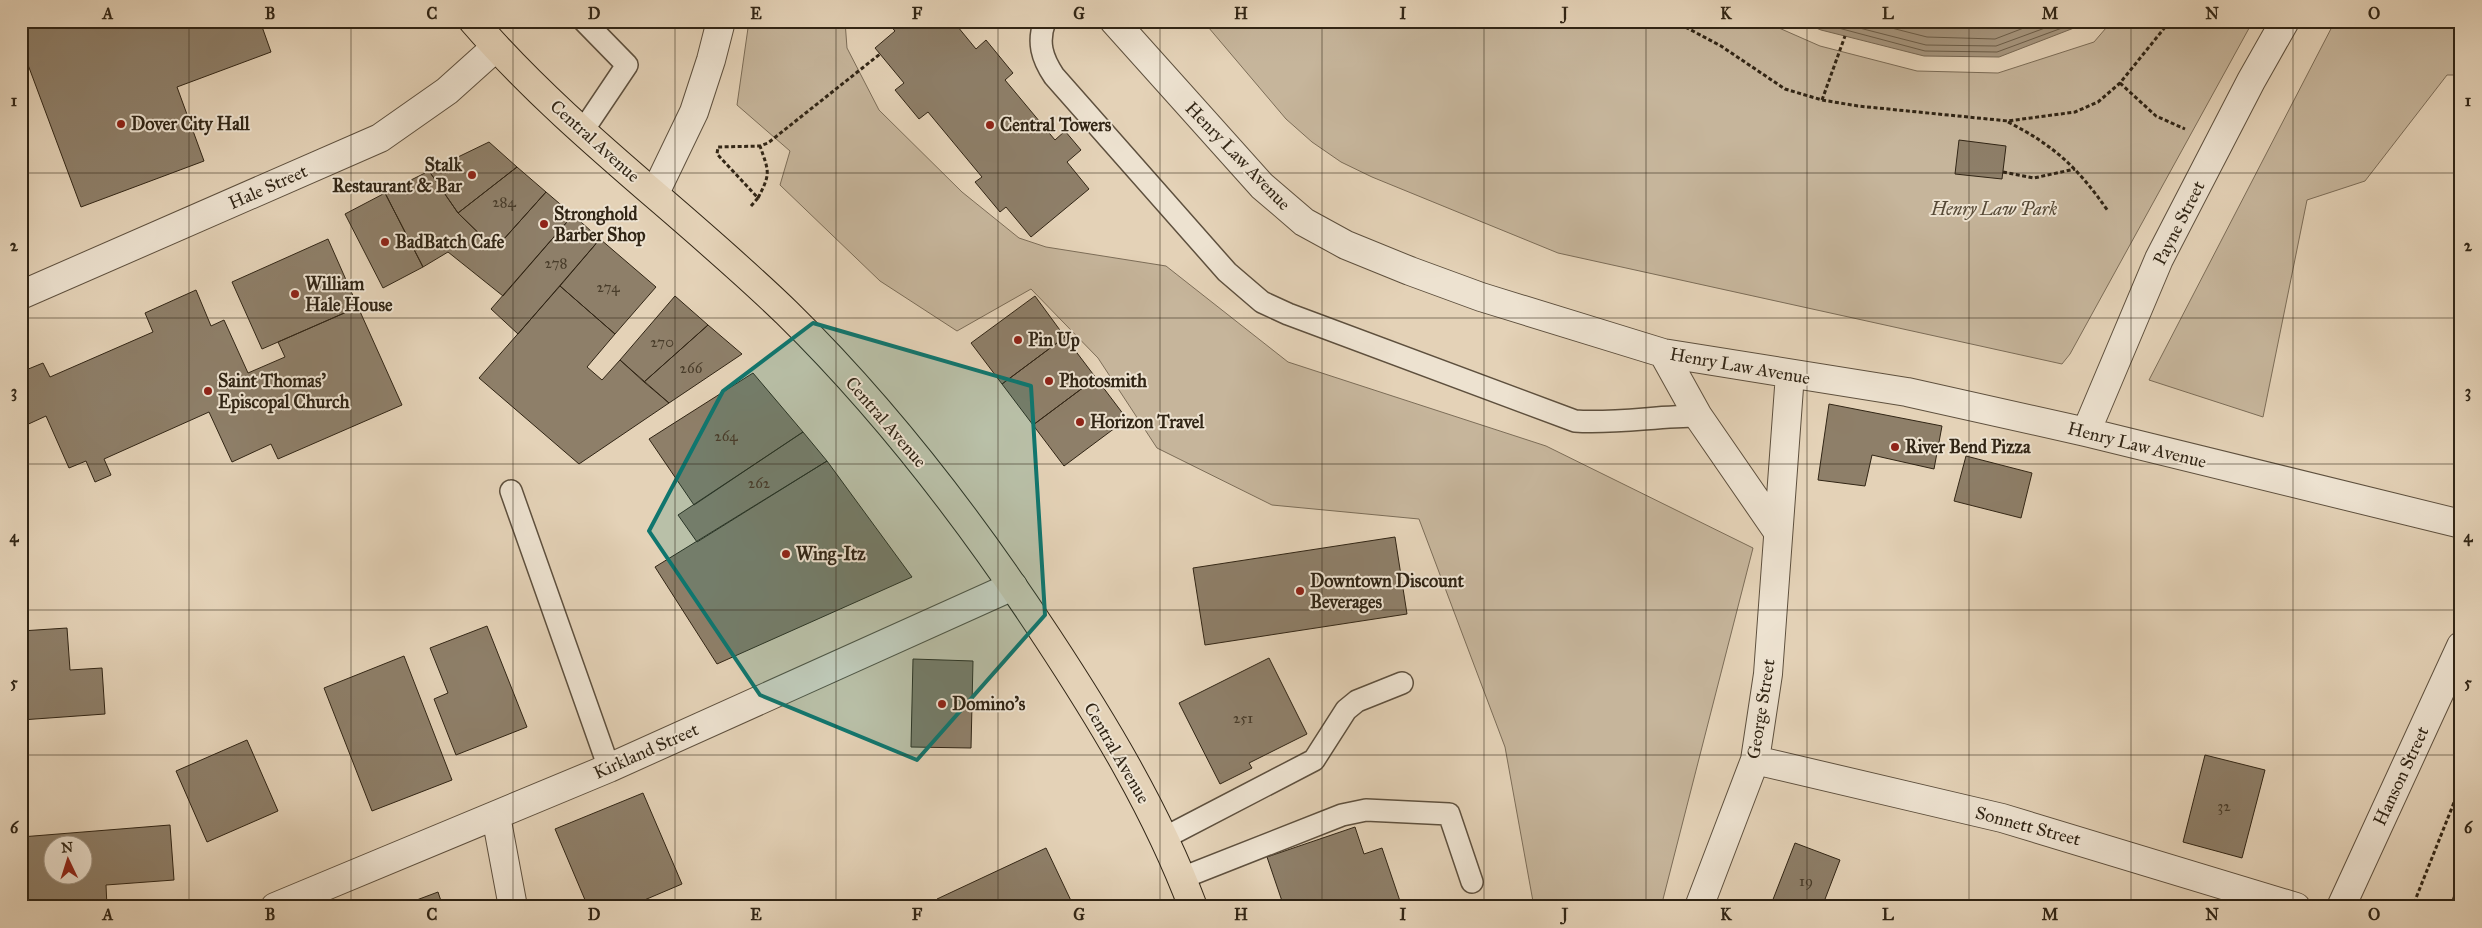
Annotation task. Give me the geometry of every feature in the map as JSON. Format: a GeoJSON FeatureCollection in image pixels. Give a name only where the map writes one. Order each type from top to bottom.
{"type":"FeatureCollection","features":[{"type":"Feature","properties":{"kind":"main road","name":"Central Avenue"},"geometry":{"type":"LineString","coordinates":[[473,21],[496,48],[582,132],[705,236],[788,314],[861,391],[928,471],[1013,586],[1074,679],[1124,763],[1164,838],[1193,907]]}},
{"type":"Feature","properties":{"kind":"street"},"geometry":{"type":"LineString","coordinates":[[654,193],[694,112],[711,60],[721,21]]}},
{"type":"Feature","properties":{"kind":"street","name":"Henry Law Avenue"},"geometry":{"type":"LineString","coordinates":[[1114,21],[1262,186],[1304,222],[1346,245],[1410,271],[1481,297],[1663,353],[1906,392],[2086,432],[2461,524]]}},
{"type":"Feature","properties":{"kind":"street","name":"Payne Street"},"geometry":{"type":"LineString","coordinates":[[2086,432],[2159,259],[2220,145],[2251,81],[2285,21]]}},
{"type":"Feature","properties":{"kind":"street","name":"Hale Street"},"geometry":{"type":"LineString","coordinates":[[21,295],[380,138],[446,91],[496,48]]}},
{"type":"Feature","properties":{"kind":"street"},"geometry":{"type":"LineString","coordinates":[[1663,353],[1698,416],[1778,532]]}},
{"type":"Feature","properties":{"kind":"street","name":"George Street"},"geometry":{"type":"LineString","coordinates":[[1699,907],[1755,760],[1768,674],[1790,374]]}},
{"type":"Feature","properties":{"kind":"street","name":"Kirkland Street"},"geometry":{"type":"LineString","coordinates":[[275,907],[608,768],[1013,586]]}},
{"type":"Feature","properties":{"kind":"street","name":"Hanson Street"},"geometry":{"type":"LineString","coordinates":[[2341,907],[2461,646]]}},
{"type":"Feature","properties":{"kind":"street","name":"Sonnett Street"},"geometry":{"type":"LineString","coordinates":[[1755,760],[2002,818],[2296,907]]}},
{"type":"Feature","properties":{"kind":"street"},"geometry":{"type":"LineString","coordinates":[[496,816],[513,907]]}},
{"type":"Feature","properties":{"kind":"lane"},"geometry":{"type":"LineString","coordinates":[[582,132],[627,65],[584,21]]}},
{"type":"Feature","properties":{"kind":"lane"},"geometry":{"type":"LineString","coordinates":[[1045,21],[1040,46],[1043,60],[1054,76],[1227,272],[1262,302],[1288,314],[1575,420],[1594,422],[1648,417],[1698,416]]}},
{"type":"Feature","properties":{"kind":"lane"},"geometry":{"type":"LineString","coordinates":[[511,492],[608,768]]}},
{"type":"Feature","properties":{"kind":"lane"},"geometry":{"type":"LineString","coordinates":[[1164,838],[1314,760],[1346,710],[1358,700],[1402,683]]}},
{"type":"Feature","properties":{"kind":"lane"},"geometry":{"type":"LineString","coordinates":[[1182,878],[1342,815],[1366,810],[1449,814],[1472,882]]}},
{"type":"Feature","properties":{"kind":"path"},"geometry":{"type":"LineString","coordinates":[[1674,21],[1721,46],[1785,89],[1822,100],[1858,106],[2008,121],[2075,112],[2098,102],[2120,83],[2170,21]]}},
{"type":"Feature","properties":{"kind":"path"},"geometry":{"type":"LineString","coordinates":[[1822,100],[1844,36]]}},
{"type":"Feature","properties":{"kind":"path"},"geometry":{"type":"LineString","coordinates":[[758,198],[717,154],[718,147],[760,146],[768,143],[880,54]]}},
{"type":"Feature","properties":{"kind":"path"},"geometry":{"type":"LineString","coordinates":[[21,67],[28,64]]}},
{"type":"Feature","properties":{"kind":"path"},"geometry":{"type":"LineString","coordinates":[[2120,83],[2156,116],[2220,145]]}},
{"type":"Feature","properties":{"kind":"path"},"geometry":{"type":"LineString","coordinates":[[2008,121],[2038,137],[2076,168],[2108,211]]}},
{"type":"Feature","properties":{"kind":"path"},"geometry":{"type":"LineString","coordinates":[[751,206],[758,198],[766,182],[769,170],[760,146]]}},
{"type":"Feature","properties":{"kind":"path"},"geometry":{"type":"LineString","coordinates":[[2003,172],[2034,178],[2076,168]]}},
{"type":"Feature","properties":{"kind":"path"},"geometry":{"type":"LineString","coordinates":[[2414,903],[2461,785]]}},
{"type":"Feature","properties":{"kind":"highlighted area"},"geometry":{"type":"Polygon","coordinates":[[[813,323],[1031,386],[1045,615],[917,760],[760,695],[649,531],[723,391],[813,323]]]}},
{"type":"Feature","properties":{"kind":"green space"},"geometry":{"type":"Polygon","coordinates":[[[749,21],[845,21],[847,48],[879,110],[962,192],[1019,238],[1046,247],[1166,266],[1288,362],[1546,446],[1753,548],[1661,907],[1534,907],[1505,747],[1419,519],[1272,505],[1157,448],[1098,358],[1031,289],[957,331],[880,281],[780,185],[790,151],[737,105],[749,21]]]}},
{"type":"Feature","properties":{"kind":"green space","name":"Henry Law Park"},"geometry":{"type":"Polygon","coordinates":[[[1203,21],[1763,21],[1820,46],[1917,71],[1998,73],[2094,42],[2112,21],[2253,21],[2070,354],[2062,364],[1558,253],[1372,177],[1341,162],[1312,142],[1286,119],[1203,21]]]}},
{"type":"Feature","properties":{"kind":"green space"},"geometry":{"type":"Polygon","coordinates":[[[2335,21],[2461,21],[2461,75],[2447,75],[2365,181],[2307,200],[2263,417],[2149,380],[2335,21]]]}},
{"type":"Feature","properties":{"kind":"water"},"geometry":{"type":"Polygon","coordinates":[[[1799,21],[2092,21],[1999,57],[1924,56],[1821,30],[1799,21]]]}},
{"type":"Feature","properties":{"kind":"building","name":"Dover City Hall"},"geometry":{"type":"Polygon","coordinates":[[[21,21],[260,21],[271,52],[177,87],[204,161],[81,207],[21,46],[21,21]]]}},
{"type":"Feature","properties":{"kind":"building","name":"Central Towers"},"geometry":{"type":"Polygon","coordinates":[[[886,21],[953,21],[976,49],[986,40],[1013,73],[1005,80],[1055,140],[1065,131],[1081,150],[1067,162],[1089,189],[1031,237],[1006,207],[1000,212],[975,182],[982,177],[928,112],[919,119],[895,90],[904,83],[875,48],[895,31],[886,21]]]}},
{"type":"Feature","properties":{"kind":"building"},"geometry":{"type":"Polygon","coordinates":[[[1959,140],[2006,146],[2002,179],[1955,174],[1959,140]]]}},
{"type":"Feature","properties":{"kind":"building"},"geometry":{"type":"Polygon","coordinates":[[[489,142],[517,167],[458,213],[429,171],[489,142]]]}},
{"type":"Feature","properties":{"kind":"building"},"geometry":{"type":"Polygon","coordinates":[[[517,167],[546,192],[495,249],[458,213],[517,167]]]}},
{"type":"Feature","properties":{"kind":"building"},"geometry":{"type":"Polygon","coordinates":[[[429,171],[458,213],[495,249],[546,192],[573,215],[503,296],[448,252],[423,267],[385,193],[429,171]]]}},
{"type":"Feature","properties":{"kind":"building"},"geometry":{"type":"Polygon","coordinates":[[[385,193],[423,267],[383,288],[345,214],[385,193]]]}},
{"type":"Feature","properties":{"kind":"building"},"geometry":{"type":"Polygon","coordinates":[[[573,215],[600,239],[518,334],[491,309],[573,215]]]}},
{"type":"Feature","properties":{"kind":"building","name":"William Hale House"},"geometry":{"type":"Polygon","coordinates":[[[328,239],[358,307],[262,349],[232,282],[328,239]]]}},
{"type":"Feature","properties":{"kind":"building"},"geometry":{"type":"Polygon","coordinates":[[[600,239],[656,287],[615,334],[560,286],[600,239]]]}},
{"type":"Feature","properties":{"kind":"building"},"geometry":{"type":"Polygon","coordinates":[[[560,286],[615,334],[587,367],[602,380],[620,360],[669,403],[579,464],[479,378],[560,286]]]}},
{"type":"Feature","properties":{"kind":"building","name":"Saint Thomas' Episcopal Church"},"geometry":{"type":"Polygon","coordinates":[[[196,290],[211,326],[224,320],[248,373],[285,357],[278,342],[358,307],[402,405],[278,459],[271,444],[232,462],[209,412],[104,459],[111,475],[95,482],[86,461],[69,468],[46,416],[22,427],[21,372],[43,363],[50,377],[153,332],[145,313],[196,290]]]}},
{"type":"Feature","properties":{"kind":"building"},"geometry":{"type":"Polygon","coordinates":[[[675,296],[708,325],[644,382],[620,360],[675,296]]]}},
{"type":"Feature","properties":{"kind":"building","name":"Pin Up"},"geometry":{"type":"Polygon","coordinates":[[[1035,296],[1065,337],[1002,384],[971,343],[1035,296]]]}},
{"type":"Feature","properties":{"kind":"building"},"geometry":{"type":"Polygon","coordinates":[[[708,325],[742,354],[669,403],[644,382],[708,325]]]}},
{"type":"Feature","properties":{"kind":"building","name":"Photosmith"},"geometry":{"type":"Polygon","coordinates":[[[1065,337],[1096,378],[1033,425],[1002,384],[1065,337]]]}},
{"type":"Feature","properties":{"kind":"building"},"geometry":{"type":"Polygon","coordinates":[[[753,373],[803,432],[694,505],[649,439],[753,373]]]}},
{"type":"Feature","properties":{"kind":"building","name":"Horizon Travel"},"geometry":{"type":"Polygon","coordinates":[[[1096,378],[1127,419],[1064,466],[1033,425],[1096,378]]]}},
{"type":"Feature","properties":{"kind":"building"},"geometry":{"type":"Polygon","coordinates":[[[1829,404],[1942,426],[1934,469],[1872,455],[1865,486],[1818,480],[1829,404]]]}},
{"type":"Feature","properties":{"kind":"building"},"geometry":{"type":"Polygon","coordinates":[[[803,432],[827,461],[697,542],[678,515],[803,432]]]}},
{"type":"Feature","properties":{"kind":"building"},"geometry":{"type":"Polygon","coordinates":[[[1966,456],[2032,473],[2021,518],[1954,501],[1966,456]]]}},
{"type":"Feature","properties":{"kind":"building","name":"Wing-Itz"},"geometry":{"type":"Polygon","coordinates":[[[827,461],[912,577],[717,664],[655,567],[827,461]]]}},
{"type":"Feature","properties":{"kind":"building","name":"Downtown Discount Beverages"},"geometry":{"type":"Polygon","coordinates":[[[1395,537],[1407,614],[1205,645],[1193,568],[1395,537]]]}},
{"type":"Feature","properties":{"kind":"building"},"geometry":{"type":"Polygon","coordinates":[[[487,626],[527,727],[456,755],[434,699],[448,693],[430,648],[487,626]]]}},
{"type":"Feature","properties":{"kind":"building"},"geometry":{"type":"Polygon","coordinates":[[[67,628],[70,670],[102,668],[105,714],[21,720],[21,631],[67,628]]]}},
{"type":"Feature","properties":{"kind":"building"},"geometry":{"type":"Polygon","coordinates":[[[404,656],[452,780],[372,811],[324,688],[404,656]]]}},
{"type":"Feature","properties":{"kind":"building"},"geometry":{"type":"Polygon","coordinates":[[[1269,658],[1307,734],[1249,763],[1252,768],[1220,784],[1179,703],[1269,658]]]}},
{"type":"Feature","properties":{"kind":"building","name":"Domino's"},"geometry":{"type":"Polygon","coordinates":[[[913,659],[973,661],[971,748],[911,747],[913,659]]]}},
{"type":"Feature","properties":{"kind":"building"},"geometry":{"type":"Polygon","coordinates":[[[247,740],[278,811],[207,842],[176,771],[247,740]]]}},
{"type":"Feature","properties":{"kind":"building"},"geometry":{"type":"Polygon","coordinates":[[[2205,755],[2265,770],[2242,858],[2183,842],[2205,755]]]}},
{"type":"Feature","properties":{"kind":"building"},"geometry":{"type":"Polygon","coordinates":[[[643,793],[682,884],[628,907],[588,907],[555,829],[643,793]]]}},
{"type":"Feature","properties":{"kind":"building"},"geometry":{"type":"Polygon","coordinates":[[[170,825],[174,880],[106,885],[107,907],[21,907],[21,837],[170,825]]]}},
{"type":"Feature","properties":{"kind":"building"},"geometry":{"type":"Polygon","coordinates":[[[1355,827],[1364,854],[1382,848],[1402,907],[1284,907],[1267,857],[1355,827]]]}},
{"type":"Feature","properties":{"kind":"building"},"geometry":{"type":"Polygon","coordinates":[[[1795,843],[1840,860],[1822,907],[1784,907],[1772,902],[1795,843]]]}},
{"type":"Feature","properties":{"kind":"building"},"geometry":{"type":"Polygon","coordinates":[[[1046,848],[1074,907],[940,907],[937,899],[1046,848]]]}},
{"type":"Feature","properties":{"kind":"building"},"geometry":{"type":"Polygon","coordinates":[[[2461,873],[2461,907],[2450,907],[2461,873]]]}},
{"type":"Feature","properties":{"kind":"building"},"geometry":{"type":"Polygon","coordinates":[[[438,892],[443,907],[398,907],[438,892]]]}},
{"type":"Feature","properties":{"kind":"place","name":"Dover City Hall"},"geometry":{"type":"Point","coordinates":[121,124]}},
{"type":"Feature","properties":{"kind":"place","name":"Central Towers"},"geometry":{"type":"Point","coordinates":[990,125]}},
{"type":"Feature","properties":{"kind":"place","name":"Stalk Restaurant & Bar"},"geometry":{"type":"Point","coordinates":[472,175]}},
{"type":"Feature","properties":{"kind":"place","name":"Stronghold Barber Shop"},"geometry":{"type":"Point","coordinates":[544,224]}},
{"type":"Feature","properties":{"kind":"place","name":"BadBatch Cafe"},"geometry":{"type":"Point","coordinates":[385,242]}},
{"type":"Feature","properties":{"kind":"place","name":"William Hale House"},"geometry":{"type":"Point","coordinates":[295,294]}},
{"type":"Feature","properties":{"kind":"place","name":"Pin Up"},"geometry":{"type":"Point","coordinates":[1018,340]}},
{"type":"Feature","properties":{"kind":"place","name":"Photosmith"},"geometry":{"type":"Point","coordinates":[1049,381]}},
{"type":"Feature","properties":{"kind":"place","name":"Saint Thomas' Episcopal Church"},"geometry":{"type":"Point","coordinates":[208,391]}},
{"type":"Feature","properties":{"kind":"place","name":"Horizon Travel"},"geometry":{"type":"Point","coordinates":[1080,422]}},
{"type":"Feature","properties":{"kind":"place","name":"River Bend Pizza"},"geometry":{"type":"Point","coordinates":[1895,447]}},
{"type":"Feature","properties":{"kind":"place","name":"Wing-Itz"},"geometry":{"type":"Point","coordinates":[786,554]}},
{"type":"Feature","properties":{"kind":"place","name":"Downtown Discount Beverages"},"geometry":{"type":"Point","coordinates":[1300,591]}},
{"type":"Feature","properties":{"kind":"place","name":"Domino's"},"geometry":{"type":"Point","coordinates":[942,704]}}]}
